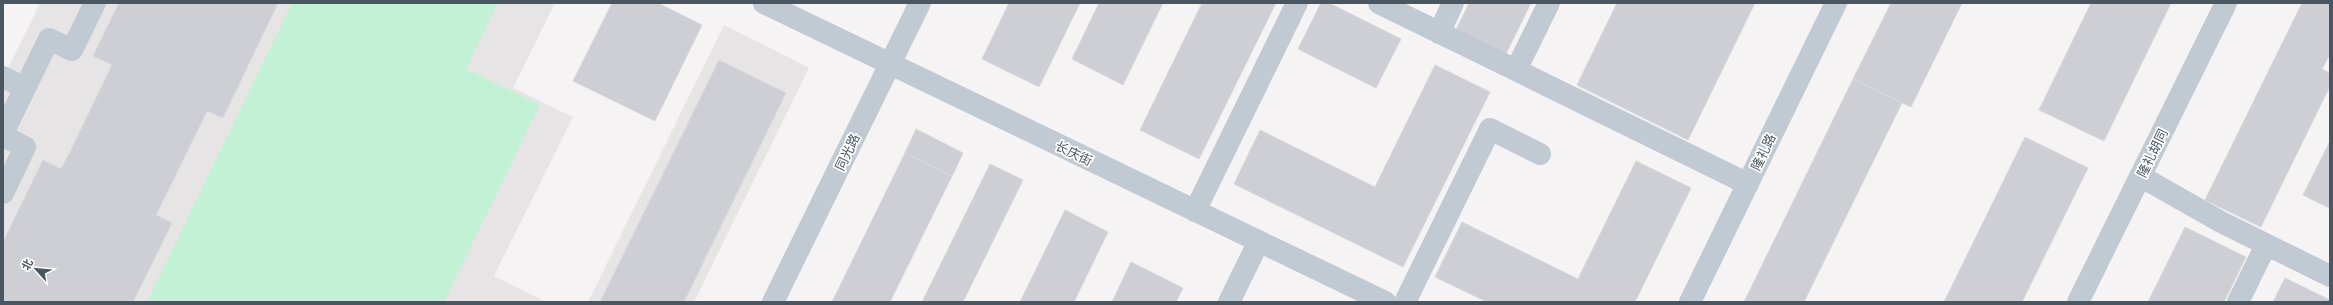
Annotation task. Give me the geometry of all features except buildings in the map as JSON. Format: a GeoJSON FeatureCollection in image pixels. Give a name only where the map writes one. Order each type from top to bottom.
{"type":"FeatureCollection","features":[{"type":"Feature","properties":{"kind":"street"},"geometry":{"type":"LineString","coordinates":[[3,133],[49,39],[72,50],[95,3]]}},
{"type":"Feature","properties":{"kind":"street","name":"长庆街"},"geometry":{"type":"LineString","coordinates":[[764,3],[1259,241],[1360,297],[1385,302]]}},
{"type":"Feature","properties":{"kind":"street","name":"同光路"},"geometry":{"type":"LineString","coordinates":[[773,302],[920,3]]}},
{"type":"Feature","properties":{"kind":"street"},"geometry":{"type":"LineString","coordinates":[[1195,211],[1298,3]]}},
{"type":"Feature","properties":{"kind":"street"},"geometry":{"type":"LineString","coordinates":[[1379,3],[1748,184]]}},
{"type":"Feature","properties":{"kind":"street"},"geometry":{"type":"LineString","coordinates":[[1439,33],[1453,3]]}},
{"type":"Feature","properties":{"kind":"street"},"geometry":{"type":"LineString","coordinates":[[1516,70],[1549,3]]}},
{"type":"Feature","properties":{"kind":"street","name":"隆礼路"},"geometry":{"type":"LineString","coordinates":[[1690,302],[1836,3]]}},
{"type":"Feature","properties":{"kind":"street","name":"隆礼胡同"},"geometry":{"type":"LineString","coordinates":[[2078,302],[2226,3]]}},
{"type":"Feature","properties":{"kind":"street"},"geometry":{"type":"LineString","coordinates":[[3,77],[25,88]]}},
{"type":"Feature","properties":{"kind":"street"},"geometry":{"type":"LineString","coordinates":[[1405,302],[1490,129],[1540,154]]}},
{"type":"Feature","properties":{"kind":"street"},"geometry":{"type":"LineString","coordinates":[[3,136],[25,147],[3,193]]}},
{"type":"Feature","properties":{"kind":"street"},"geometry":{"type":"LineString","coordinates":[[2140,176],[2221,222],[2330,276]]}},
{"type":"Feature","properties":{"kind":"street"},"geometry":{"type":"LineString","coordinates":[[1229,302],[1259,241]]}},
{"type":"Feature","properties":{"kind":"street"},"geometry":{"type":"LineString","coordinates":[[2238,302],[2266,244]]}},
{"type":"Feature","properties":{"kind":"shaded area"},"geometry":{"type":"Polygon","coordinates":[[[40,3],[555,3],[513,88],[573,117],[494,276],[546,302],[3,302],[3,79],[40,3]]]}},
{"type":"Feature","properties":{"kind":"shaded area"},"geometry":{"type":"Polygon","coordinates":[[[724,25],[809,68],[694,302],[588,302],[724,25]]]}},
{"type":"Feature","properties":{"kind":"green space"},"geometry":{"type":"Polygon","coordinates":[[[292,3],[498,3],[466,69],[540,105],[444,302],[147,302],[292,3]]]}}]}
